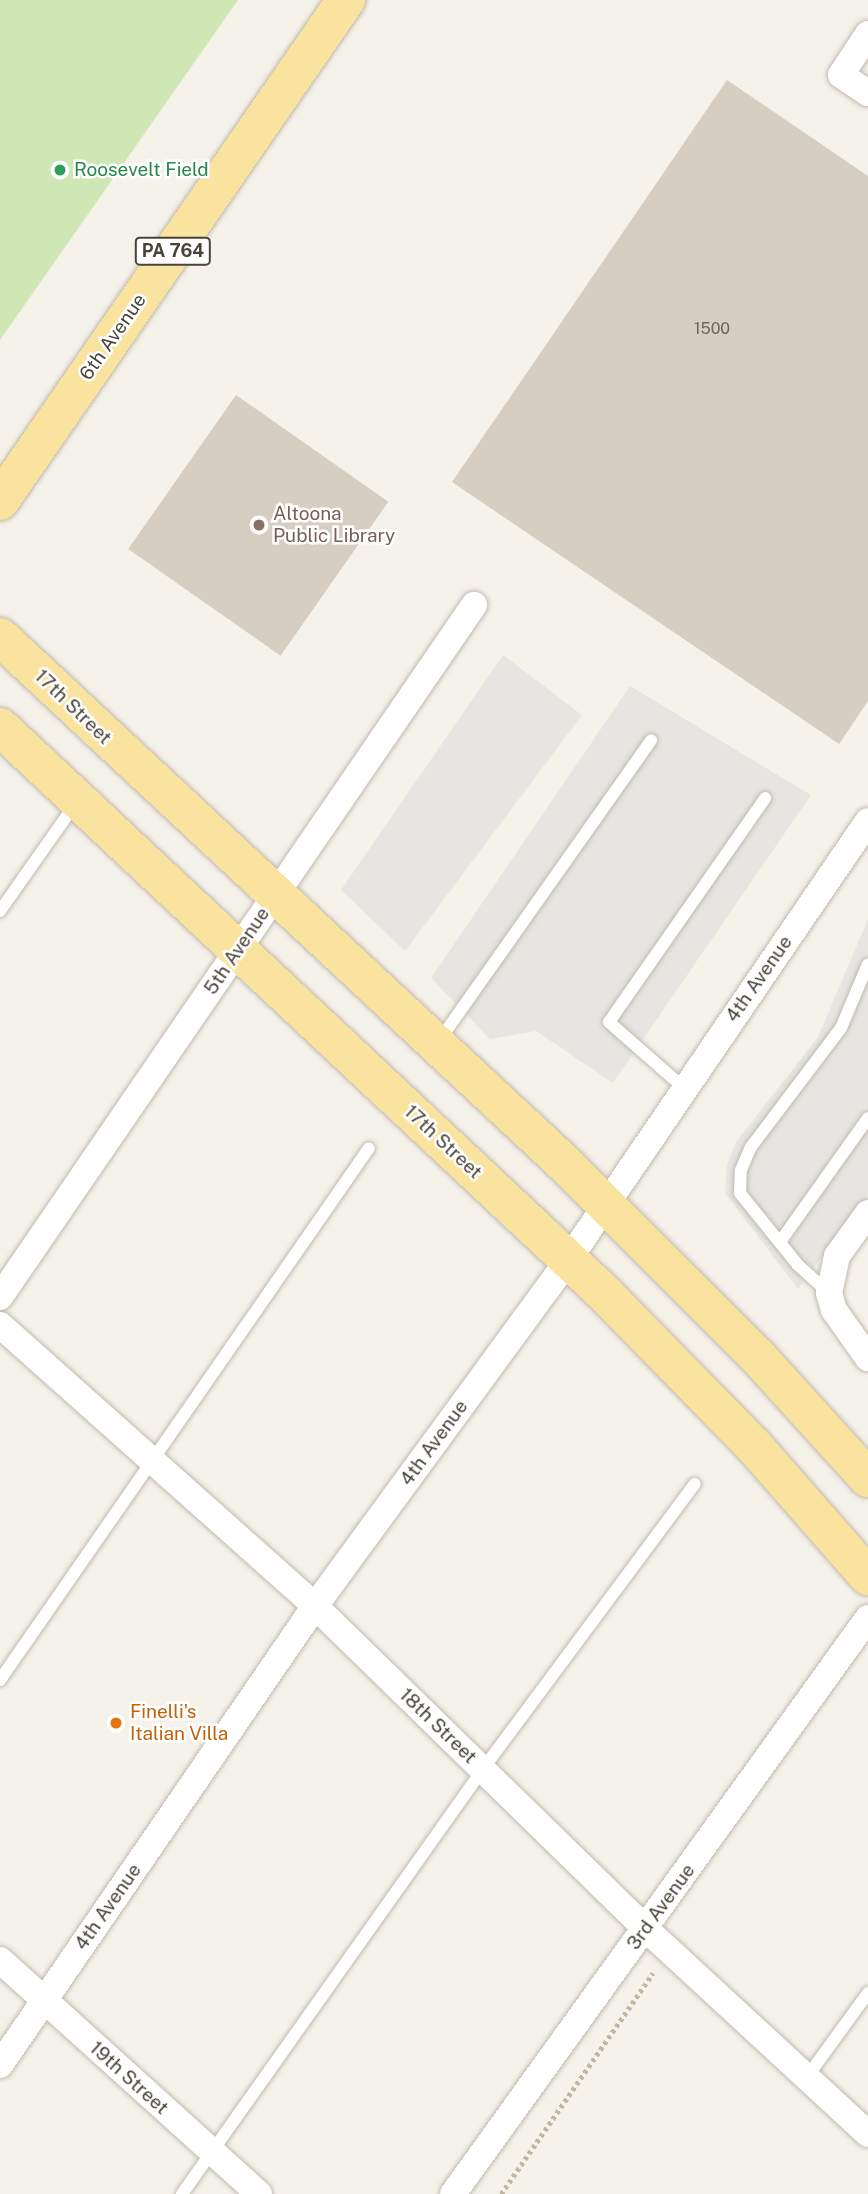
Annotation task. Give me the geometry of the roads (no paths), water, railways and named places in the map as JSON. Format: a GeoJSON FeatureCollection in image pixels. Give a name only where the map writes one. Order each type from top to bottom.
{"type":"FeatureCollection","features":[{"type":"Feature","properties":{"kind":"main road","name":"6th Avenue"},"geometry":{"type":"LineString","coordinates":[[0,501],[346,0]]}},
{"type":"Feature","properties":{"kind":"main road","name":"17th Street"},"geometry":{"type":"LineString","coordinates":[[0,637],[604,1205],[759,1358],[868,1479]]}},
{"type":"Feature","properties":{"kind":"main road","name":"17th Street"},"geometry":{"type":"LineString","coordinates":[[0,727],[569,1259],[754,1446],[868,1576]]}},
{"type":"Feature","properties":{"kind":"street"},"geometry":{"type":"LineString","coordinates":[[868,34],[841,75],[868,93]]}},
{"type":"Feature","properties":{"kind":"street","name":"5th Avenue"},"geometry":{"type":"LineString","coordinates":[[0,1297],[474,606]]}},
{"type":"Feature","properties":{"kind":"street","name":"4th Avenue"},"geometry":{"type":"LineString","coordinates":[[0,2065],[315,1606],[569,1259],[684,1088],[864,836]]}},
{"type":"Feature","properties":{"kind":"street"},"geometry":{"type":"LineString","coordinates":[[868,1213],[837,1256],[830,1293],[834,1310],[868,1358]]}},
{"type":"Feature","properties":{"kind":"street","name":"18th Street"},"geometry":{"type":"LineString","coordinates":[[0,1325],[315,1606],[646,1929],[868,2134]]}},
{"type":"Feature","properties":{"kind":"street","name":"3rd Avenue"},"geometry":{"type":"LineString","coordinates":[[453,2194],[868,1618]]}},
{"type":"Feature","properties":{"kind":"street","name":"19th Street"},"geometry":{"type":"LineString","coordinates":[[0,1960],[258,2194]]}},
{"type":"Feature","properties":{"kind":"lane"},"geometry":{"type":"LineString","coordinates":[[435,1047],[651,740]]}},
{"type":"Feature","properties":{"kind":"lane"},"geometry":{"type":"LineString","coordinates":[[684,1088],[609,1023],[765,799]]}},
{"type":"Feature","properties":{"kind":"lane"},"geometry":{"type":"LineString","coordinates":[[0,911],[78,801]]}},
{"type":"Feature","properties":{"kind":"lane"},"geometry":{"type":"LineString","coordinates":[[830,1293],[780,1242],[740,1192],[741,1170],[751,1147],[841,1028],[868,964]]}},
{"type":"Feature","properties":{"kind":"lane"},"geometry":{"type":"LineString","coordinates":[[780,1242],[868,1118]]}},
{"type":"Feature","properties":{"kind":"lane"},"geometry":{"type":"LineString","coordinates":[[0,1680],[155,1463],[369,1148]]}},
{"type":"Feature","properties":{"kind":"lane"},"geometry":{"type":"LineString","coordinates":[[182,2194],[482,1769],[695,1485]]}},
{"type":"Feature","properties":{"kind":"lane"},"geometry":{"type":"LineString","coordinates":[[807,2077],[868,1993]]}},
{"type":"Feature","properties":{"kind":"place","name":"Roosevelt Field"},"geometry":{"type":"Point","coordinates":[60,170]}},
{"type":"Feature","properties":{"kind":"place","name":"Altoona Public Library"},"geometry":{"type":"Point","coordinates":[259,525]}},
{"type":"Feature","properties":{"kind":"place","name":"Finelli's Italian Villa"},"geometry":{"type":"Point","coordinates":[116,1723]}}]}
